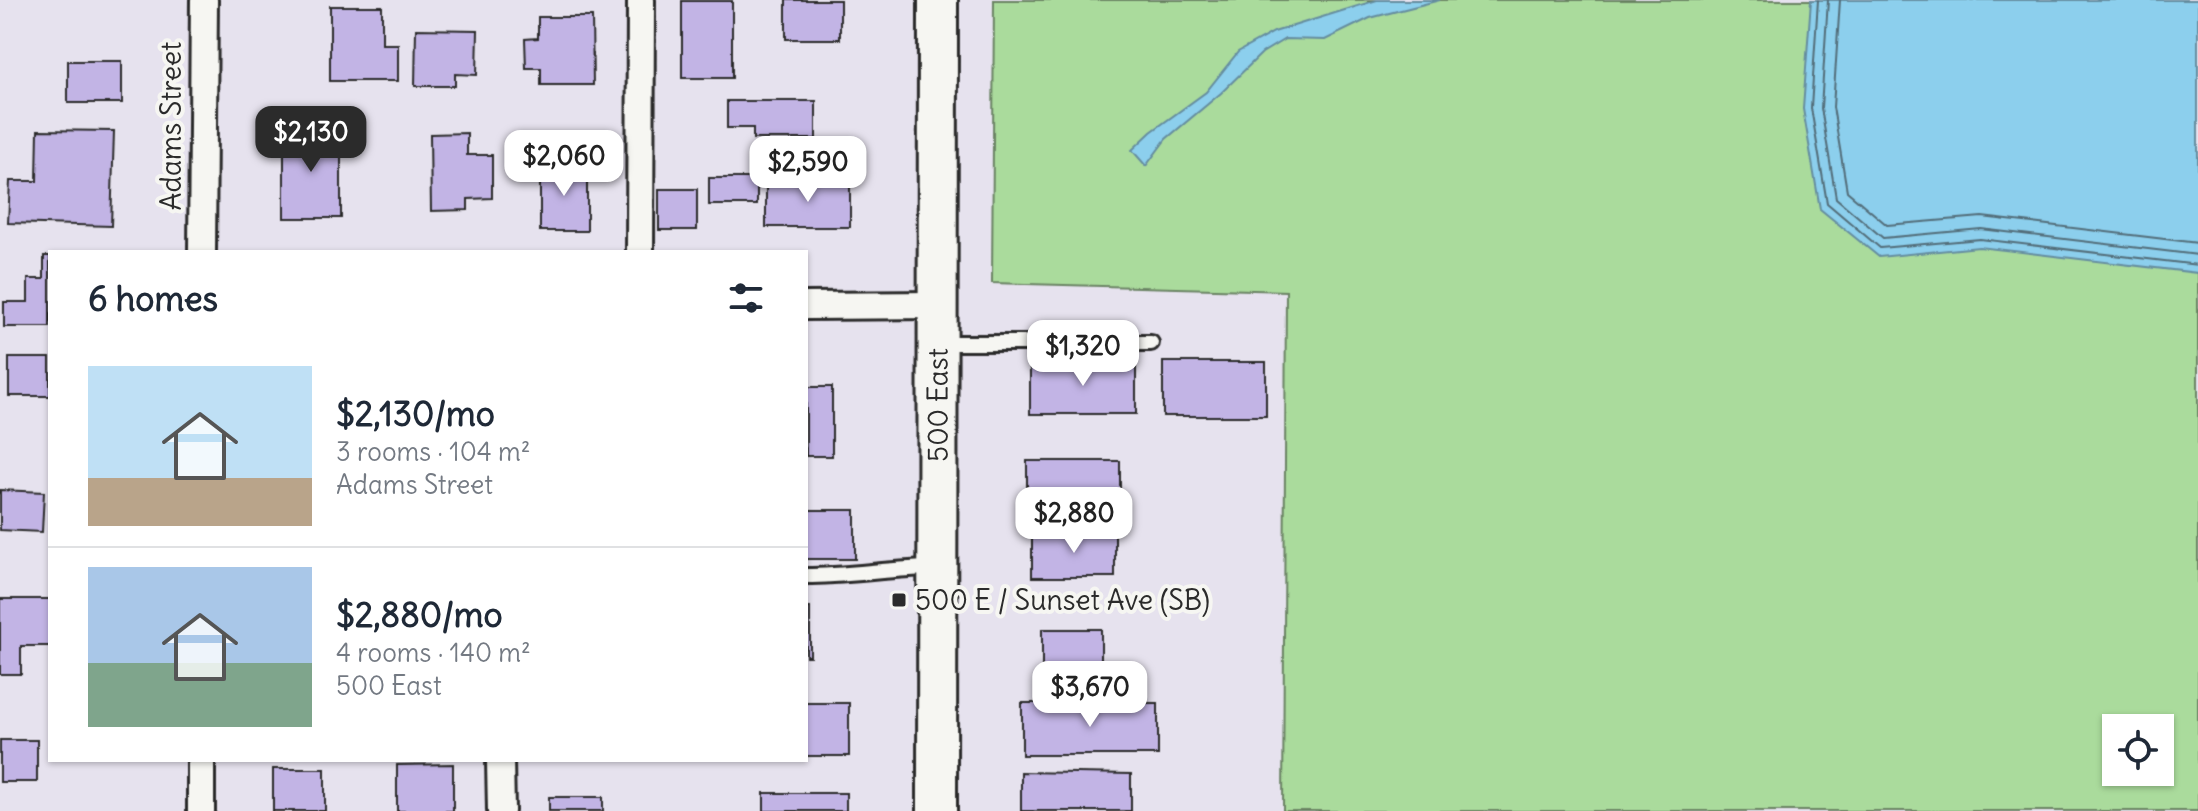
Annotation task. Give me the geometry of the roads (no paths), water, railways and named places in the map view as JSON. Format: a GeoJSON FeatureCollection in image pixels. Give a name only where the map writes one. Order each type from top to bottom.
{"type":"FeatureCollection","features":[{"type":"Feature","properties":{"kind":"street","name":"Adams Street"},"geometry":{"type":"LineString","coordinates":[[202,250],[204,0]]}},
{"type":"Feature","properties":{"kind":"street"},"geometry":{"type":"LineString","coordinates":[[640,250],[641,0]]}},
{"type":"Feature","properties":{"kind":"street","name":"500 East"},"geometry":{"type":"LineString","coordinates":[[937,811],[938,0]]}},
{"type":"Feature","properties":{"kind":"street"},"geometry":{"type":"LineString","coordinates":[[808,306],[937,305]]}},
{"type":"Feature","properties":{"kind":"street"},"geometry":{"type":"LineString","coordinates":[[201,762],[201,811]]}},
{"type":"Feature","properties":{"kind":"street"},"geometry":{"type":"LineString","coordinates":[[500,762],[501,811]]}},
{"type":"Feature","properties":{"kind":"lane"},"geometry":{"type":"LineString","coordinates":[[938,343],[1151,343]]}},
{"type":"Feature","properties":{"kind":"lane"},"geometry":{"type":"LineString","coordinates":[[808,576],[845,576],[895,568],[938,568]]}},
{"type":"Feature","properties":{"kind":"water"},"geometry":{"type":"Polygon","coordinates":[[[1377,0],[1440,0],[1370,18],[1325,40],[1285,39],[1262,53],[1221,93],[1166,139],[1146,166],[1132,150],[1151,132],[1206,92],[1238,52],[1274,32],[1377,0]]]}},
{"type":"Feature","properties":{"kind":"water"},"geometry":{"type":"Polygon","coordinates":[[[1811,0],[2198,0],[2198,273],[1979,247],[1879,257],[1820,209],[1803,109],[1811,0]]]}},
{"type":"Feature","properties":{"kind":"place","name":"500 E / Sunset Ave (SB)"},"geometry":{"type":"Point","coordinates":[899,600]}}]}
